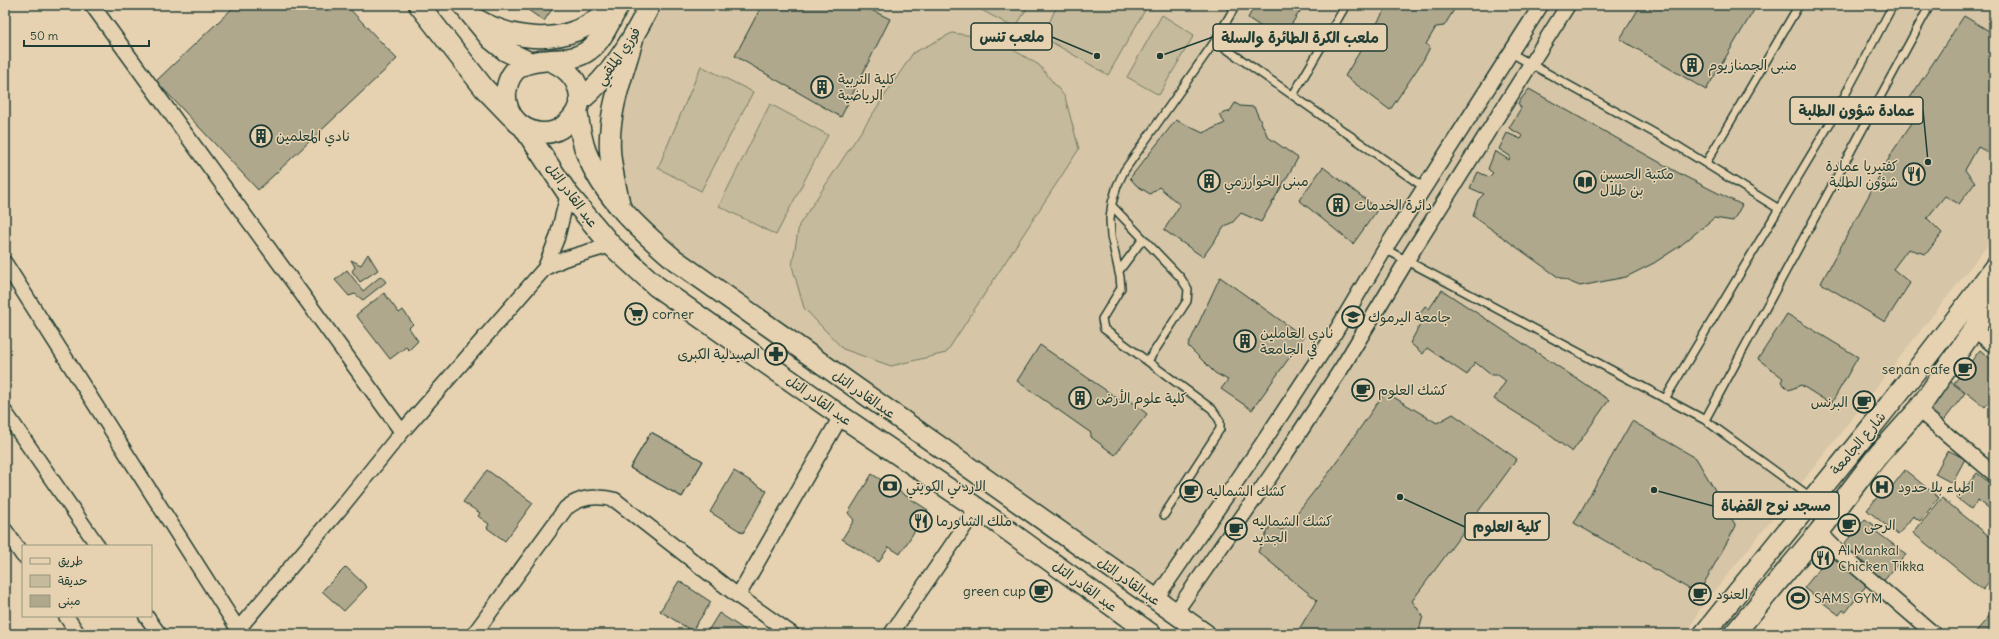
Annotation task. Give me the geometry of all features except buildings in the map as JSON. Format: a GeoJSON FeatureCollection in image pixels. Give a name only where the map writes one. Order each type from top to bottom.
{"type":"FeatureCollection","features":[{"type":"Feature","properties":{"kind":"main road"},"geometry":{"type":"LineString","coordinates":[[419,5],[484,88],[519,124],[536,133],[549,133],[561,129],[570,121],[578,106],[579,88],[573,76],[564,66],[540,59],[529,62],[519,68],[512,76],[507,87],[506,99],[508,110],[519,124]]}},
{"type":"Feature","properties":{"kind":"main road"},"geometry":{"type":"LineString","coordinates":[[468,11],[488,26],[510,34],[538,38],[558,36],[578,30],[596,20],[613,5]]}},
{"type":"Feature","properties":{"kind":"main road"},"geometry":{"type":"LineString","coordinates":[[551,61],[577,57],[589,51],[599,41],[619,5]]}},
{"type":"Feature","properties":{"kind":"main road","name":"فوزي الملقيي"},"geometry":{"type":"LineString","coordinates":[[578,106],[607,76],[633,39],[650,5]]}},
{"type":"Feature","properties":{"kind":"main road"},"geometry":{"type":"LineString","coordinates":[[468,11],[491,39],[506,51],[529,62]]}},
{"type":"Feature","properties":{"kind":"main road"},"geometry":{"type":"LineString","coordinates":[[620,209],[610,150],[610,130],[614,100],[633,39]]}},
{"type":"Feature","properties":{"kind":"main road","name":"عبدالقادر التل"},"geometry":{"type":"LineString","coordinates":[[578,106],[586,152],[620,209],[642,232],[675,260],[1205,634]]}},
{"type":"Feature","properties":{"kind":"main road","name":"عبد القادر التل"},"geometry":{"type":"LineString","coordinates":[[519,124],[568,194],[611,245],[656,286],[841,416],[977,508],[1151,634]]}},
{"type":"Feature","properties":{"kind":"main road","name":"شارع الجامعة"},"geometry":{"type":"LineString","coordinates":[[1704,634],[1812,498],[1886,410],[1994,268]]}},
{"type":"Feature","properties":{"kind":"main road","name":"شارع الجامعة"},"geometry":{"type":"LineString","coordinates":[[1734,634],[1819,532],[1877,456],[1918,410],[1994,300]]}},
{"type":"Feature","properties":{"kind":"street"},"geometry":{"type":"LineString","coordinates":[[92,5],[402,432]]}},
{"type":"Feature","properties":{"kind":"street"},"geometry":{"type":"LineString","coordinates":[[1155,600],[1262,444],[1333,336],[1385,249],[1541,5]]}},
{"type":"Feature","properties":{"kind":"street"},"geometry":{"type":"LineString","coordinates":[[1175,613],[1283,458],[1354,348],[1407,260],[1568,5]]}},
{"type":"Feature","properties":{"kind":"street"},"geometry":{"type":"LineString","coordinates":[[5,262],[236,632],[339,510],[402,432],[545,268],[557,238],[568,194]]}},
{"type":"Feature","properties":{"kind":"street"},"geometry":{"type":"LineString","coordinates":[[545,268],[564,258],[611,245]]}},
{"type":"Feature","properties":{"kind":"street"},"geometry":{"type":"LineString","coordinates":[[1974,329],[1994,346]]}},
{"type":"Feature","properties":{"kind":"street"},"geometry":{"type":"LineString","coordinates":[[1333,336],[1354,348]]}},
{"type":"Feature","properties":{"kind":"street"},"geometry":{"type":"LineString","coordinates":[[1918,410],[1994,474]]}},
{"type":"Feature","properties":{"kind":"street"},"geometry":{"type":"LineString","coordinates":[[5,412],[97,545]]}},
{"type":"Feature","properties":{"kind":"street"},"geometry":{"type":"LineString","coordinates":[[738,596],[841,416]]}},
{"type":"Feature","properties":{"kind":"street"},"geometry":{"type":"LineString","coordinates":[[474,634],[566,508],[574,502],[600,496],[615,500],[738,596],[792,634]]}},
{"type":"Feature","properties":{"kind":"street"},"geometry":{"type":"LineString","coordinates":[[891,634],[977,508]]}},
{"type":"Feature","properties":{"kind":"street"},"geometry":{"type":"LineString","coordinates":[[5,530],[22,555]]}},
{"type":"Feature","properties":{"kind":"street"},"geometry":{"type":"LineString","coordinates":[[1819,532],[1840,553],[1934,634]]}},
{"type":"Feature","properties":{"kind":"street"},"geometry":{"type":"LineString","coordinates":[[67,617],[78,634]]}},
{"type":"Feature","properties":{"kind":"street"},"geometry":{"type":"LineString","coordinates":[[147,617],[159,634]]}},
{"type":"Feature","properties":{"kind":"lane"},"geometry":{"type":"LineString","coordinates":[[1164,515],[1220,429],[1220,421],[1212,409],[1104,329],[1102,319],[1120,288],[1119,271],[1111,236],[1112,206],[1117,186],[1124,171],[1215,41],[1235,7],[1226,5]]}},
{"type":"Feature","properties":{"kind":"lane"},"geometry":{"type":"LineString","coordinates":[[1293,95],[1346,5]]}},
{"type":"Feature","properties":{"kind":"lane"},"geometry":{"type":"LineString","coordinates":[[1706,163],[1799,5]]}},
{"type":"Feature","properties":{"kind":"lane"},"geometry":{"type":"LineString","coordinates":[[1666,399],[1828,125],[1892,7],[1884,5]]}},
{"type":"Feature","properties":{"kind":"lane"},"geometry":{"type":"LineString","coordinates":[[1705,420],[1930,5]]}},
{"type":"Feature","properties":{"kind":"lane"},"geometry":{"type":"LineString","coordinates":[[1215,41],[1425,188]]}},
{"type":"Feature","properties":{"kind":"lane"},"geometry":{"type":"LineString","coordinates":[[1511,53],[1706,163],[1779,209]]}},
{"type":"Feature","properties":{"kind":"lane"},"geometry":{"type":"LineString","coordinates":[[1112,206],[1180,277],[1188,289],[1186,301],[1148,361]]}},
{"type":"Feature","properties":{"kind":"lane"},"geometry":{"type":"LineString","coordinates":[[1119,271],[1143,239]]}},
{"type":"Feature","properties":{"kind":"lane"},"geometry":{"type":"LineString","coordinates":[[1385,249],[1705,420],[1812,498]]}},
{"type":"Feature","properties":{"kind":"shaded area","name":"جامعة اليرموك"},"geometry":{"type":"Polygon","coordinates":[[[663,5],[1994,5],[1994,237],[1803,481],[1700,609],[1687,634],[1227,634],[641,224],[612,154],[640,51],[663,5]]]}},
{"type":"Feature","properties":{"kind":"green space"},"geometry":{"type":"Polygon","coordinates":[[[978,5],[1029,5],[1015,28],[976,7],[978,5]]]}},
{"type":"Feature","properties":{"kind":"green space"},"geometry":{"type":"Polygon","coordinates":[[[1057,5],[1148,5],[1108,75],[1043,37],[1057,5]]]}},
{"type":"Feature","properties":{"kind":"green space"},"geometry":{"type":"Polygon","coordinates":[[[1162,15],[1194,35],[1159,95],[1127,77],[1162,15]]]}},
{"type":"Feature","properties":{"kind":"green space"},"geometry":{"type":"Polygon","coordinates":[[[952,33],[995,39],[1039,65],[1065,97],[1079,149],[946,353],[891,366],[843,349],[804,308],[792,266],[799,225],[913,53],[952,33]]]}},
{"type":"Feature","properties":{"kind":"green space"},"geometry":{"type":"Polygon","coordinates":[[[701,66],[753,92],[701,191],[658,168],[701,66]]]}},
{"type":"Feature","properties":{"kind":"green space"},"geometry":{"type":"Polygon","coordinates":[[[770,104],[828,135],[776,235],[719,206],[770,104]]]}},
{"type":"Feature","properties":{"kind":"place","name":"ملعب تنس"},"geometry":{"type":"Point","coordinates":[1097,56]}},
{"type":"Feature","properties":{"kind":"place","name":"ملعب الكرة الطائرة والسلة"},"geometry":{"type":"Point","coordinates":[1160,56]}},
{"type":"Feature","properties":{"kind":"place","name":"منبى الجمنازيوم"},"geometry":{"type":"Point","coordinates":[1692,65]}},
{"type":"Feature","properties":{"kind":"place","name":"كلية التربية الرياضية"},"geometry":{"type":"Point","coordinates":[822,87]}},
{"type":"Feature","properties":{"kind":"place","name":"نادي المعلمين"},"geometry":{"type":"Point","coordinates":[261,136]}},
{"type":"Feature","properties":{"kind":"place","name":"عمادة شؤون الطلبة"},"geometry":{"type":"Point","coordinates":[1928,162]}},
{"type":"Feature","properties":{"kind":"place","name":"كفتيريا عمادة شؤون الطلبة"},"geometry":{"type":"Point","coordinates":[1914,174]}},
{"type":"Feature","properties":{"kind":"place","name":"مبنى الخوارزمي"},"geometry":{"type":"Point","coordinates":[1209,181]}},
{"type":"Feature","properties":{"kind":"place","name":"مكتبة الحسين بن طلال"},"geometry":{"type":"Point","coordinates":[1585,182]}},
{"type":"Feature","properties":{"kind":"place","name":"دائرة الخدمات"},"geometry":{"type":"Point","coordinates":[1338,205]}},
{"type":"Feature","properties":{"kind":"place","name":"corner"},"geometry":{"type":"Point","coordinates":[636,314]}},
{"type":"Feature","properties":{"kind":"place","name":"جامعة اليرموك"},"geometry":{"type":"Point","coordinates":[1353,317]}},
{"type":"Feature","properties":{"kind":"place","name":"نادي العاملين في الجامعة"},"geometry":{"type":"Point","coordinates":[1245,341]}},
{"type":"Feature","properties":{"kind":"place","name":"الصيدلية الكبرى"},"geometry":{"type":"Point","coordinates":[776,354]}},
{"type":"Feature","properties":{"kind":"place","name":"senan cafe"},"geometry":{"type":"Point","coordinates":[1965,369]}},
{"type":"Feature","properties":{"kind":"place","name":"كشك العلوم"},"geometry":{"type":"Point","coordinates":[1363,390]}},
{"type":"Feature","properties":{"kind":"place","name":"كلية علوم الأرض"},"geometry":{"type":"Point","coordinates":[1080,398]}},
{"type":"Feature","properties":{"kind":"place","name":"البرنس"},"geometry":{"type":"Point","coordinates":[1864,402]}},
{"type":"Feature","properties":{"kind":"place","name":"الاردني الكويتي"},"geometry":{"type":"Point","coordinates":[890,486]}},
{"type":"Feature","properties":{"kind":"place","name":"اطباء بلا حدود"},"geometry":{"type":"Point","coordinates":[1882,487]}},
{"type":"Feature","properties":{"kind":"place","name":"مسجد نوح القضاة"},"geometry":{"type":"Point","coordinates":[1654,490]}},
{"type":"Feature","properties":{"kind":"place","name":"كشك الشماليه"},"geometry":{"type":"Point","coordinates":[1191,491]}},
{"type":"Feature","properties":{"kind":"place","name":"كلية العلوم"},"geometry":{"type":"Point","coordinates":[1400,497]}},
{"type":"Feature","properties":{"kind":"place","name":"ملك الشاورما"},"geometry":{"type":"Point","coordinates":[921,521]}},
{"type":"Feature","properties":{"kind":"place","name":"الرحى"},"geometry":{"type":"Point","coordinates":[1849,525]}},
{"type":"Feature","properties":{"kind":"place","name":"كشك الشماليه الجديد"},"geometry":{"type":"Point","coordinates":[1236,529]}},
{"type":"Feature","properties":{"kind":"place","name":"Al Mankal Chicken Tikka"},"geometry":{"type":"Point","coordinates":[1823,558]}},
{"type":"Feature","properties":{"kind":"place","name":"green cup"},"geometry":{"type":"Point","coordinates":[1041,591]}},
{"type":"Feature","properties":{"kind":"place","name":"العنود"},"geometry":{"type":"Point","coordinates":[1700,594]}},
{"type":"Feature","properties":{"kind":"place","name":"SAMS GYM"},"geometry":{"type":"Point","coordinates":[1798,598]}}]}
